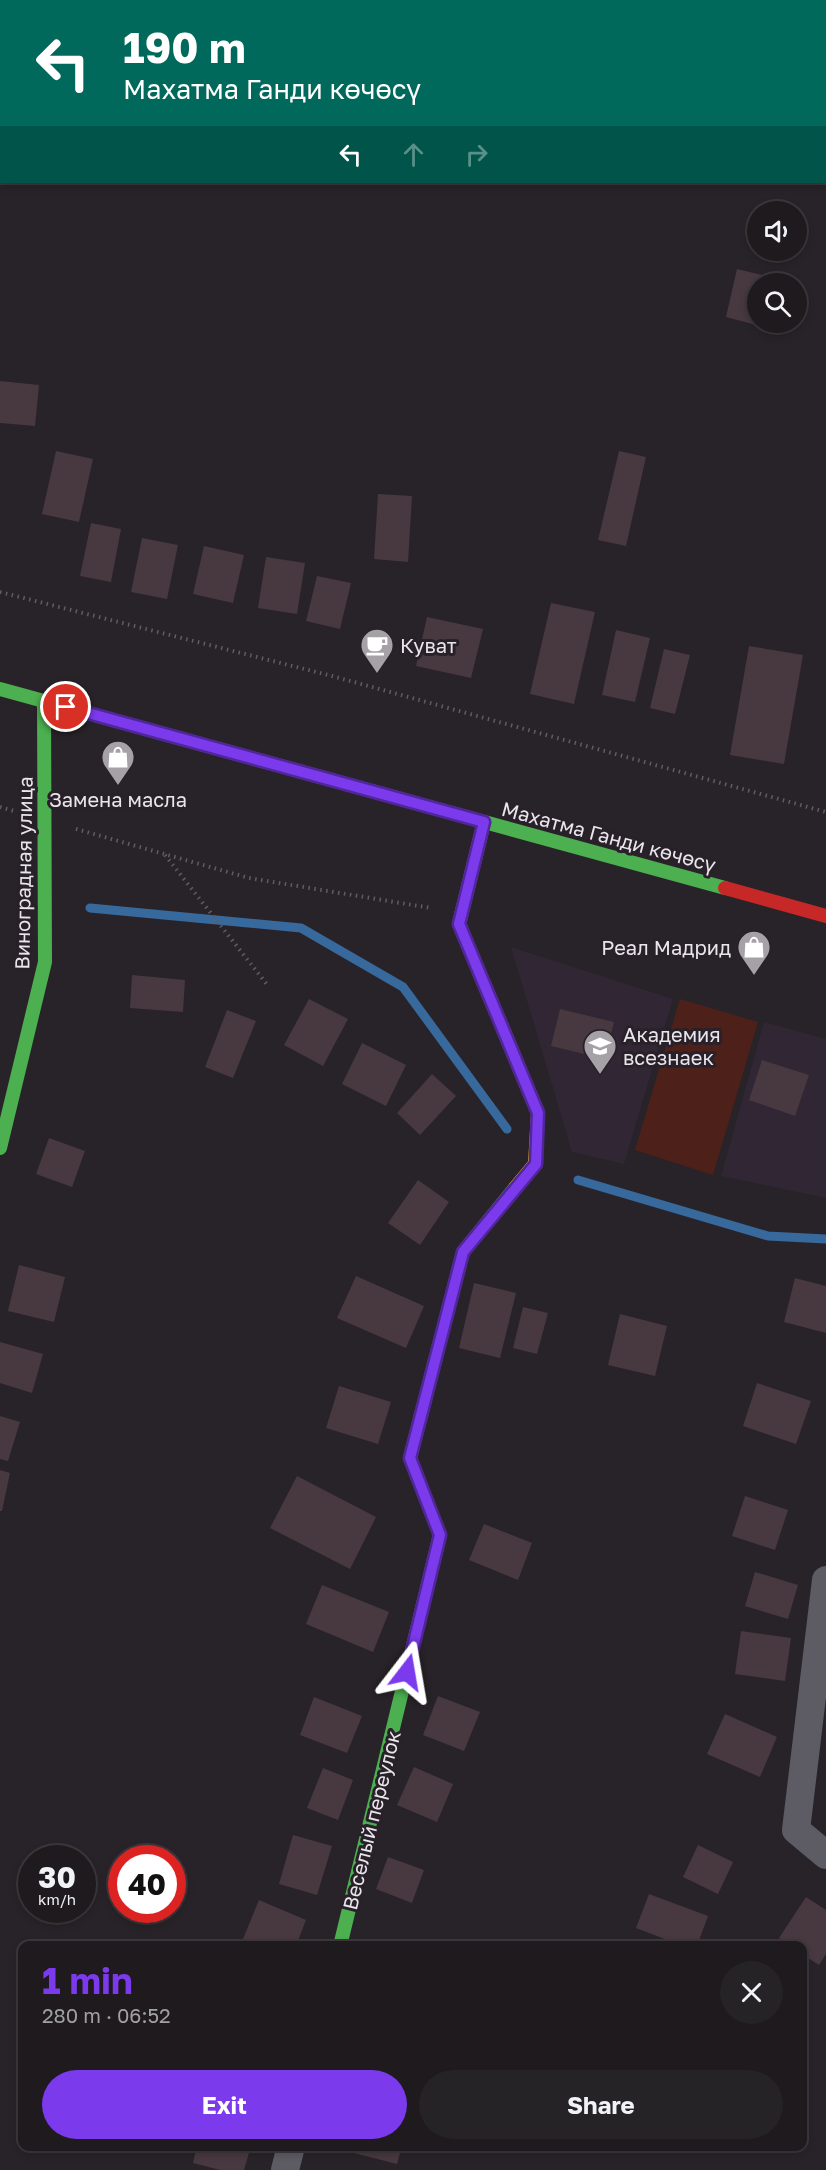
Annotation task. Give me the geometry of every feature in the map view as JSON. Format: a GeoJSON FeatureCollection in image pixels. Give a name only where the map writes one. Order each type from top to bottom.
{"type":"FeatureCollection","features":[{"type":"Feature","properties":{"kind":"street","name":"Махатма Ганди көчөсү"},"geometry":{"type":"LineString","coordinates":[[0,689],[826,916]]}},
{"type":"Feature","properties":{"kind":"street","name":"Виноградная улица"},"geometry":{"type":"LineString","coordinates":[[0,1148],[45,962],[44,701]]}},
{"type":"Feature","properties":{"kind":"street","name":"Веселый переулок"},"geometry":{"type":"LineString","coordinates":[[341,1941],[440,1535],[410,1458],[463,1252],[536,1164],[538,1113],[459,924],[484,822]]}},
{"type":"Feature","properties":{"kind":"street"},"geometry":{"type":"LineString","coordinates":[[826,1580],[796,1830],[826,1855]]}},
{"type":"Feature","properties":{"kind":"street"},"geometry":{"type":"LineString","coordinates":[[285,2170],[290,2151]]}},
{"type":"Feature","properties":{"kind":"path"},"geometry":{"type":"LineString","coordinates":[[0,592],[332,676],[826,812]]}},
{"type":"Feature","properties":{"kind":"path"},"geometry":{"type":"LineString","coordinates":[[0,807],[249,878],[461,913]]}},
{"type":"Feature","properties":{"kind":"path"},"geometry":{"type":"LineString","coordinates":[[165,854],[269,987]]}},
{"type":"Feature","properties":{"kind":"shaded area","name":"Академия всезнаек"},"geometry":{"type":"Polygon","coordinates":[[[511,947],[673,999],[624,1164],[572,1152],[511,947]]]}},
{"type":"Feature","properties":{"kind":"shaded area"},"geometry":{"type":"Polygon","coordinates":[[[680,999],[758,1022],[713,1175],[635,1150],[680,999]]]}},
{"type":"Feature","properties":{"kind":"shaded area","name":"Академия всезнаек"},"geometry":{"type":"Polygon","coordinates":[[[764,1022],[826,1039],[826,1198],[721,1176],[764,1022]]]}},
{"type":"Feature","properties":{"kind":"building"},"geometry":{"type":"Polygon","coordinates":[[[737,269],[754,273],[747,273],[747,322],[726,317],[737,269]]]}},
{"type":"Feature","properties":{"kind":"building"},"geometry":{"type":"Polygon","coordinates":[[[0,381],[39,385],[35,426],[0,423],[0,381]]]}},
{"type":"Feature","properties":{"kind":"building"},"geometry":{"type":"Polygon","coordinates":[[[56,451],[93,459],[79,522],[42,514],[56,451]]]}},
{"type":"Feature","properties":{"kind":"building"},"geometry":{"type":"Polygon","coordinates":[[[619,451],[646,457],[626,546],[598,540],[619,451]]]}},
{"type":"Feature","properties":{"kind":"building"},"geometry":{"type":"Polygon","coordinates":[[[378,494],[412,496],[408,562],[374,559],[378,494]]]}},
{"type":"Feature","properties":{"kind":"building"},"geometry":{"type":"Polygon","coordinates":[[[91,523],[121,529],[111,582],[80,576],[91,523]]]}},
{"type":"Feature","properties":{"kind":"building"},"geometry":{"type":"Polygon","coordinates":[[[142,538],[178,545],[167,599],[131,592],[142,538]]]}},
{"type":"Feature","properties":{"kind":"building"},"geometry":{"type":"Polygon","coordinates":[[[204,546],[244,555],[233,603],[193,594],[204,546]]]}},
{"type":"Feature","properties":{"kind":"building"},"geometry":{"type":"Polygon","coordinates":[[[266,557],[305,563],[297,614],[258,608],[266,557]]]}},
{"type":"Feature","properties":{"kind":"building"},"geometry":{"type":"Polygon","coordinates":[[[317,576],[351,583],[340,629],[306,621],[317,576]]]}},
{"type":"Feature","properties":{"kind":"building"},"geometry":{"type":"Polygon","coordinates":[[[551,603],[595,612],[574,704],[530,694],[551,603]]]}},
{"type":"Feature","properties":{"kind":"building"},"geometry":{"type":"Polygon","coordinates":[[[427,617],[483,629],[471,678],[416,666],[427,617]]]}},
{"type":"Feature","properties":{"kind":"building"},"geometry":{"type":"Polygon","coordinates":[[[616,630],[650,638],[635,702],[602,695],[616,630]]]}},
{"type":"Feature","properties":{"kind":"building"},"geometry":{"type":"Polygon","coordinates":[[[749,646],[803,655],[784,764],[730,755],[749,646]]]}},
{"type":"Feature","properties":{"kind":"building"},"geometry":{"type":"Polygon","coordinates":[[[664,649],[690,655],[675,714],[650,708],[664,649]]]}},
{"type":"Feature","properties":{"kind":"building"},"geometry":{"type":"Polygon","coordinates":[[[132,975],[185,980],[183,1012],[130,1008],[132,975]]]}},
{"type":"Feature","properties":{"kind":"building"},"geometry":{"type":"Polygon","coordinates":[[[309,999],[348,1019],[323,1066],[284,1045],[309,999]]]}},
{"type":"Feature","properties":{"kind":"building"},"geometry":{"type":"Polygon","coordinates":[[[560,1009],[614,1022],[605,1059],[551,1046],[560,1009]]]}},
{"type":"Feature","properties":{"kind":"building"},"geometry":{"type":"Polygon","coordinates":[[[227,1010],[256,1021],[233,1078],[205,1067],[227,1010]]]}},
{"type":"Feature","properties":{"kind":"building"},"geometry":{"type":"Polygon","coordinates":[[[362,1043],[406,1065],[386,1106],[342,1084],[362,1043]]]}},
{"type":"Feature","properties":{"kind":"building"},"geometry":{"type":"Polygon","coordinates":[[[762,1060],[809,1075],[795,1116],[749,1100],[762,1060]]]}},
{"type":"Feature","properties":{"kind":"building"},"geometry":{"type":"Polygon","coordinates":[[[432,1074],[456,1096],[420,1135],[397,1113],[432,1074]]]}},
{"type":"Feature","properties":{"kind":"building"},"geometry":{"type":"Polygon","coordinates":[[[49,1138],[85,1151],[72,1187],[36,1174],[49,1138]]]}},
{"type":"Feature","properties":{"kind":"building"},"geometry":{"type":"Polygon","coordinates":[[[418,1180],[449,1202],[420,1245],[388,1223],[418,1180]]]}},
{"type":"Feature","properties":{"kind":"building"},"geometry":{"type":"Polygon","coordinates":[[[19,1265],[65,1277],[54,1322],[8,1311],[19,1265]]]}},
{"type":"Feature","properties":{"kind":"building"},"geometry":{"type":"Polygon","coordinates":[[[356,1276],[424,1306],[406,1348],[337,1318],[356,1276]]]}},
{"type":"Feature","properties":{"kind":"building"},"geometry":{"type":"Polygon","coordinates":[[[795,1278],[826,1286],[826,1333],[784,1322],[795,1278]]]}},
{"type":"Feature","properties":{"kind":"building"},"geometry":{"type":"Polygon","coordinates":[[[474,1283],[516,1293],[500,1358],[459,1348],[474,1283]]]}},
{"type":"Feature","properties":{"kind":"building"},"geometry":{"type":"Polygon","coordinates":[[[523,1307],[548,1313],[537,1354],[513,1348],[523,1307]]]}},
{"type":"Feature","properties":{"kind":"building"},"geometry":{"type":"Polygon","coordinates":[[[620,1314],[667,1326],[655,1376],[608,1365],[620,1314]]]}},
{"type":"Feature","properties":{"kind":"building"},"geometry":{"type":"Polygon","coordinates":[[[0,1342],[43,1354],[32,1393],[0,1383],[0,1342]]]}},
{"type":"Feature","properties":{"kind":"building"},"geometry":{"type":"Polygon","coordinates":[[[757,1383],[811,1401],[796,1444],[743,1426],[757,1383]]]}},
{"type":"Feature","properties":{"kind":"building"},"geometry":{"type":"Polygon","coordinates":[[[339,1386],[391,1402],[378,1444],[326,1428],[339,1386]]]}},
{"type":"Feature","properties":{"kind":"building"},"geometry":{"type":"Polygon","coordinates":[[[0,1416],[20,1422],[8,1461],[0,1459],[0,1416]]]}},
{"type":"Feature","properties":{"kind":"building"},"geometry":{"type":"Polygon","coordinates":[[[0,1470],[10,1473],[2,1511],[0,1511],[0,1470]]]}},
{"type":"Feature","properties":{"kind":"building"},"geometry":{"type":"Polygon","coordinates":[[[297,1476],[376,1517],[350,1569],[270,1528],[297,1476]]]}},
{"type":"Feature","properties":{"kind":"building"},"geometry":{"type":"Polygon","coordinates":[[[745,1496],[788,1510],[775,1550],[732,1536],[745,1496]]]}},
{"type":"Feature","properties":{"kind":"building"},"geometry":{"type":"Polygon","coordinates":[[[484,1524],[532,1543],[518,1580],[469,1560],[484,1524]]]}},
{"type":"Feature","properties":{"kind":"building"},"geometry":{"type":"Polygon","coordinates":[[[755,1572],[798,1585],[788,1619],[745,1606],[755,1572]]]}},
{"type":"Feature","properties":{"kind":"building"},"geometry":{"type":"Polygon","coordinates":[[[322,1585],[389,1612],[373,1652],[306,1624],[322,1585]]]}},
{"type":"Feature","properties":{"kind":"building"},"geometry":{"type":"Polygon","coordinates":[[[741,1631],[791,1638],[785,1681],[735,1674],[741,1631]]]}},
{"type":"Feature","properties":{"kind":"building"},"geometry":{"type":"Polygon","coordinates":[[[438,1696],[480,1712],[464,1751],[423,1735],[438,1696]]]}},
{"type":"Feature","properties":{"kind":"building"},"geometry":{"type":"Polygon","coordinates":[[[314,1697],[362,1716],[347,1753],[300,1735],[314,1697]]]}},
{"type":"Feature","properties":{"kind":"building"},"geometry":{"type":"Polygon","coordinates":[[[725,1714],[777,1737],[760,1777],[707,1754],[725,1714]]]}},
{"type":"Feature","properties":{"kind":"building"},"geometry":{"type":"Polygon","coordinates":[[[414,1767],[453,1784],[437,1822],[397,1805],[414,1767]]]}},
{"type":"Feature","properties":{"kind":"building"},"geometry":{"type":"Polygon","coordinates":[[[323,1768],[353,1780],[338,1820],[307,1808],[323,1768]]]}},
{"type":"Feature","properties":{"kind":"building"},"geometry":{"type":"Polygon","coordinates":[[[293,1835],[332,1846],[317,1895],[279,1884],[293,1835]]]}},
{"type":"Feature","properties":{"kind":"building"},"geometry":{"type":"Polygon","coordinates":[[[698,1845],[733,1862],[718,1894],[683,1877],[698,1845]]]}},
{"type":"Feature","properties":{"kind":"building"},"geometry":{"type":"Polygon","coordinates":[[[388,1857],[424,1870],[412,1903],[376,1889],[388,1857]]]}},
{"type":"Feature","properties":{"kind":"building"},"geometry":{"type":"Polygon","coordinates":[[[649,1894],[708,1916],[699,1941],[670,1941],[636,1928],[649,1894]]]}},
{"type":"Feature","properties":{"kind":"building"},"geometry":{"type":"Polygon","coordinates":[[[806,1897],[826,1910],[826,1954],[819,1965],[807,1957],[807,1941],[783,1941],[779,1938],[806,1897]]]}},
{"type":"Feature","properties":{"kind":"building"},"geometry":{"type":"Polygon","coordinates":[[[259,1900],[306,1920],[298,1941],[247,1941],[243,1939],[259,1900]]]}},
{"type":"Feature","properties":{"kind":"building"},"geometry":{"type":"Polygon","coordinates":[[[196,2151],[250,2151],[244,2170],[220,2170],[193,2163],[196,2151]]]}},
{"type":"Feature","properties":{"kind":"building"},"geometry":{"type":"Polygon","coordinates":[[[346,2151],[401,2151],[397,2164],[346,2151]]]}},
{"type":"Feature","properties":{"kind":"waterway"},"geometry":{"type":"LineString","coordinates":[[90,908],[301,928],[403,987],[507,1129]]}},
{"type":"Feature","properties":{"kind":"waterway"},"geometry":{"type":"LineString","coordinates":[[578,1180],[768,1236],[826,1239]]}},
{"type":"Feature","properties":{"kind":"traffic: fast"},"geometry":{"type":"LineString","coordinates":[[0,689],[725,888]]}},
{"type":"Feature","properties":{"kind":"traffic: fast"},"geometry":{"type":"LineString","coordinates":[[0,1148],[45,962],[44,701]]}},
{"type":"Feature","properties":{"kind":"traffic: fast"},"geometry":{"type":"LineString","coordinates":[[341,1941],[440,1535],[410,1458],[463,1252],[515,1188]]}},
{"type":"Feature","properties":{"kind":"traffic: slow"},"geometry":{"type":"LineString","coordinates":[[484,822],[459,924],[538,1113],[535,1164],[515,1188]]}},
{"type":"Feature","properties":{"kind":"traffic: jam"},"geometry":{"type":"LineString","coordinates":[[725,888],[826,916]]}},
{"type":"Feature","properties":{"kind":"place","name":"Куват"},"geometry":{"type":"Point","coordinates":[377,674]}},
{"type":"Feature","properties":{"kind":"place","name":"Замена масла"},"geometry":{"type":"Point","coordinates":[118,786]}},
{"type":"Feature","properties":{"kind":"place","name":"Реал Мадрид"},"geometry":{"type":"Point","coordinates":[754,976]}},
{"type":"Feature","properties":{"kind":"place","name":"Академия всезнаек"},"geometry":{"type":"Point","coordinates":[600,1075]}},
{"type":"Feature","properties":{"kind":"route"},"geometry":{"type":"LineString","coordinates":[[66,707],[484,822],[459,924],[538,1113],[536,1164],[463,1252],[410,1458],[440,1535],[407,1672]]}}]}
